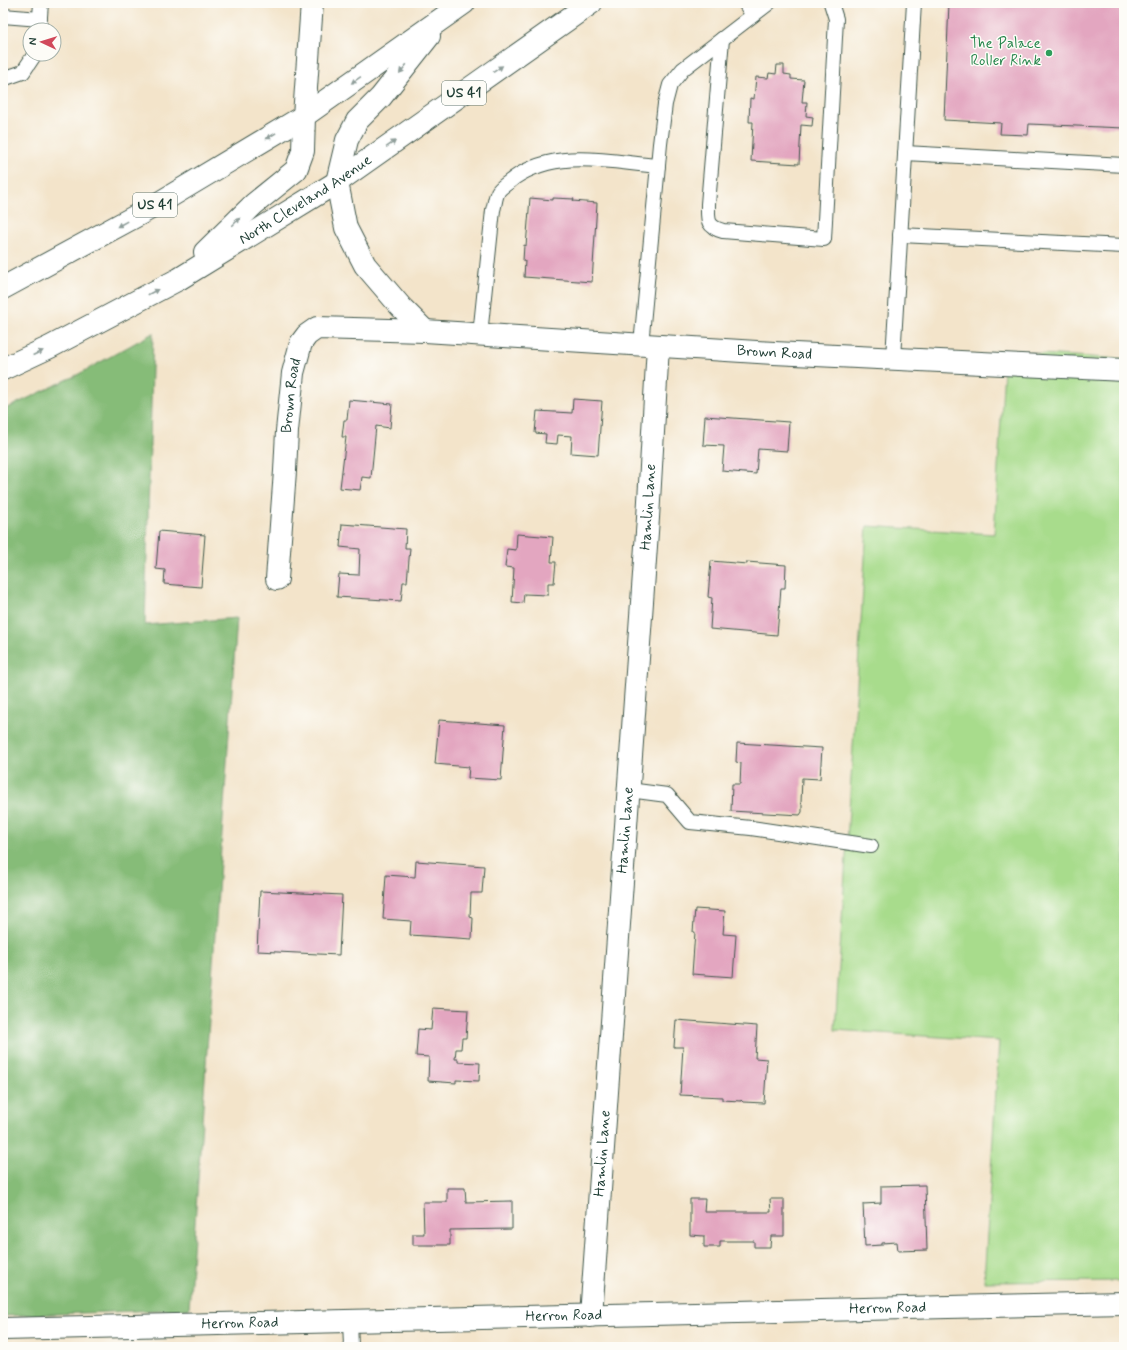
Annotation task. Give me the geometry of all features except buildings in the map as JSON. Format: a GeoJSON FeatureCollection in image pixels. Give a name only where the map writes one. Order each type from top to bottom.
{"type":"FeatureCollection","features":[{"type":"Feature","properties":{"kind":"street"},"geometry":{"type":"LineString","coordinates":[[179,279],[254,204],[296,170],[303,151],[312,3]]}},
{"type":"Feature","properties":{"kind":"street","name":"US 41"},"geometry":{"type":"LineString","coordinates":[[3,288],[149,209],[304,116],[464,3]]}},
{"type":"Feature","properties":{"kind":"street","name":"North Cleveland Avenue"},"geometry":{"type":"LineString","coordinates":[[3,369],[50,347],[179,279],[337,182],[591,3]]}},
{"type":"Feature","properties":{"kind":"street"},"geometry":{"type":"LineString","coordinates":[[425,331],[401,307],[365,265],[346,228],[337,182],[347,140],[357,121],[381,97],[445,17]]}},
{"type":"Feature","properties":{"kind":"street","name":"Brown Road"},"geometry":{"type":"LineString","coordinates":[[278,579],[287,431],[293,373],[301,343],[307,335],[317,328],[425,331],[774,353],[1124,370]]}},
{"type":"Feature","properties":{"kind":"street","name":"Hamlin Lane"},"geometry":{"type":"LineString","coordinates":[[591,1316],[648,518],[649,345]]}},
{"type":"Feature","properties":{"kind":"street","name":"Herron Road"},"geometry":{"type":"LineString","coordinates":[[3,1328],[1124,1303]]}},
{"type":"Feature","properties":{"kind":"lane"},"geometry":{"type":"LineString","coordinates":[[39,22],[41,3]]}},
{"type":"Feature","properties":{"kind":"lane"},"geometry":{"type":"LineString","coordinates":[[745,3],[753,15]]}},
{"type":"Feature","properties":{"kind":"lane"},"geometry":{"type":"LineString","coordinates":[[649,345],[658,166],[665,104],[670,85],[683,69],[769,3]]}},
{"type":"Feature","properties":{"kind":"lane"},"geometry":{"type":"LineString","coordinates":[[722,39],[708,220],[713,228],[723,232],[824,239],[836,19],[832,3]]}},
{"type":"Feature","properties":{"kind":"lane"},"geometry":{"type":"LineString","coordinates":[[893,358],[914,3]]}},
{"type":"Feature","properties":{"kind":"lane"},"geometry":{"type":"LineString","coordinates":[[3,16],[30,22]]}},
{"type":"Feature","properties":{"kind":"lane"},"geometry":{"type":"LineString","coordinates":[[3,79],[24,72],[30,62]]}},
{"type":"Feature","properties":{"kind":"lane"},"geometry":{"type":"LineString","coordinates":[[905,153],[1124,165]]}},
{"type":"Feature","properties":{"kind":"lane"},"geometry":{"type":"LineString","coordinates":[[480,335],[491,224],[498,191],[526,171],[563,159],[581,159],[658,166]]}},
{"type":"Feature","properties":{"kind":"lane"},"geometry":{"type":"LineString","coordinates":[[900,235],[1124,246]]}},
{"type":"Feature","properties":{"kind":"lane"},"geometry":{"type":"LineString","coordinates":[[628,790],[667,795],[690,822],[751,828],[872,846]]}},
{"type":"Feature","properties":{"kind":"lane"},"geometry":{"type":"LineString","coordinates":[[350,1320],[351,1347]]}},
{"type":"Feature","properties":{"kind":"green space"},"geometry":{"type":"Polygon","coordinates":[[[153,333],[145,625],[237,618],[189,1309],[3,1316],[3,410],[77,375],[153,333]]]}},
{"type":"Feature","properties":{"kind":"green space"},"geometry":{"type":"Polygon","coordinates":[[[1005,352],[1124,359],[1124,1281],[984,1282],[999,1041],[835,1030],[867,526],[994,534],[1005,352]]]}},
{"type":"Feature","properties":{"kind":"place","name":"The Palace Roller Rink"},"geometry":{"type":"Point","coordinates":[1049,53]}}]}
